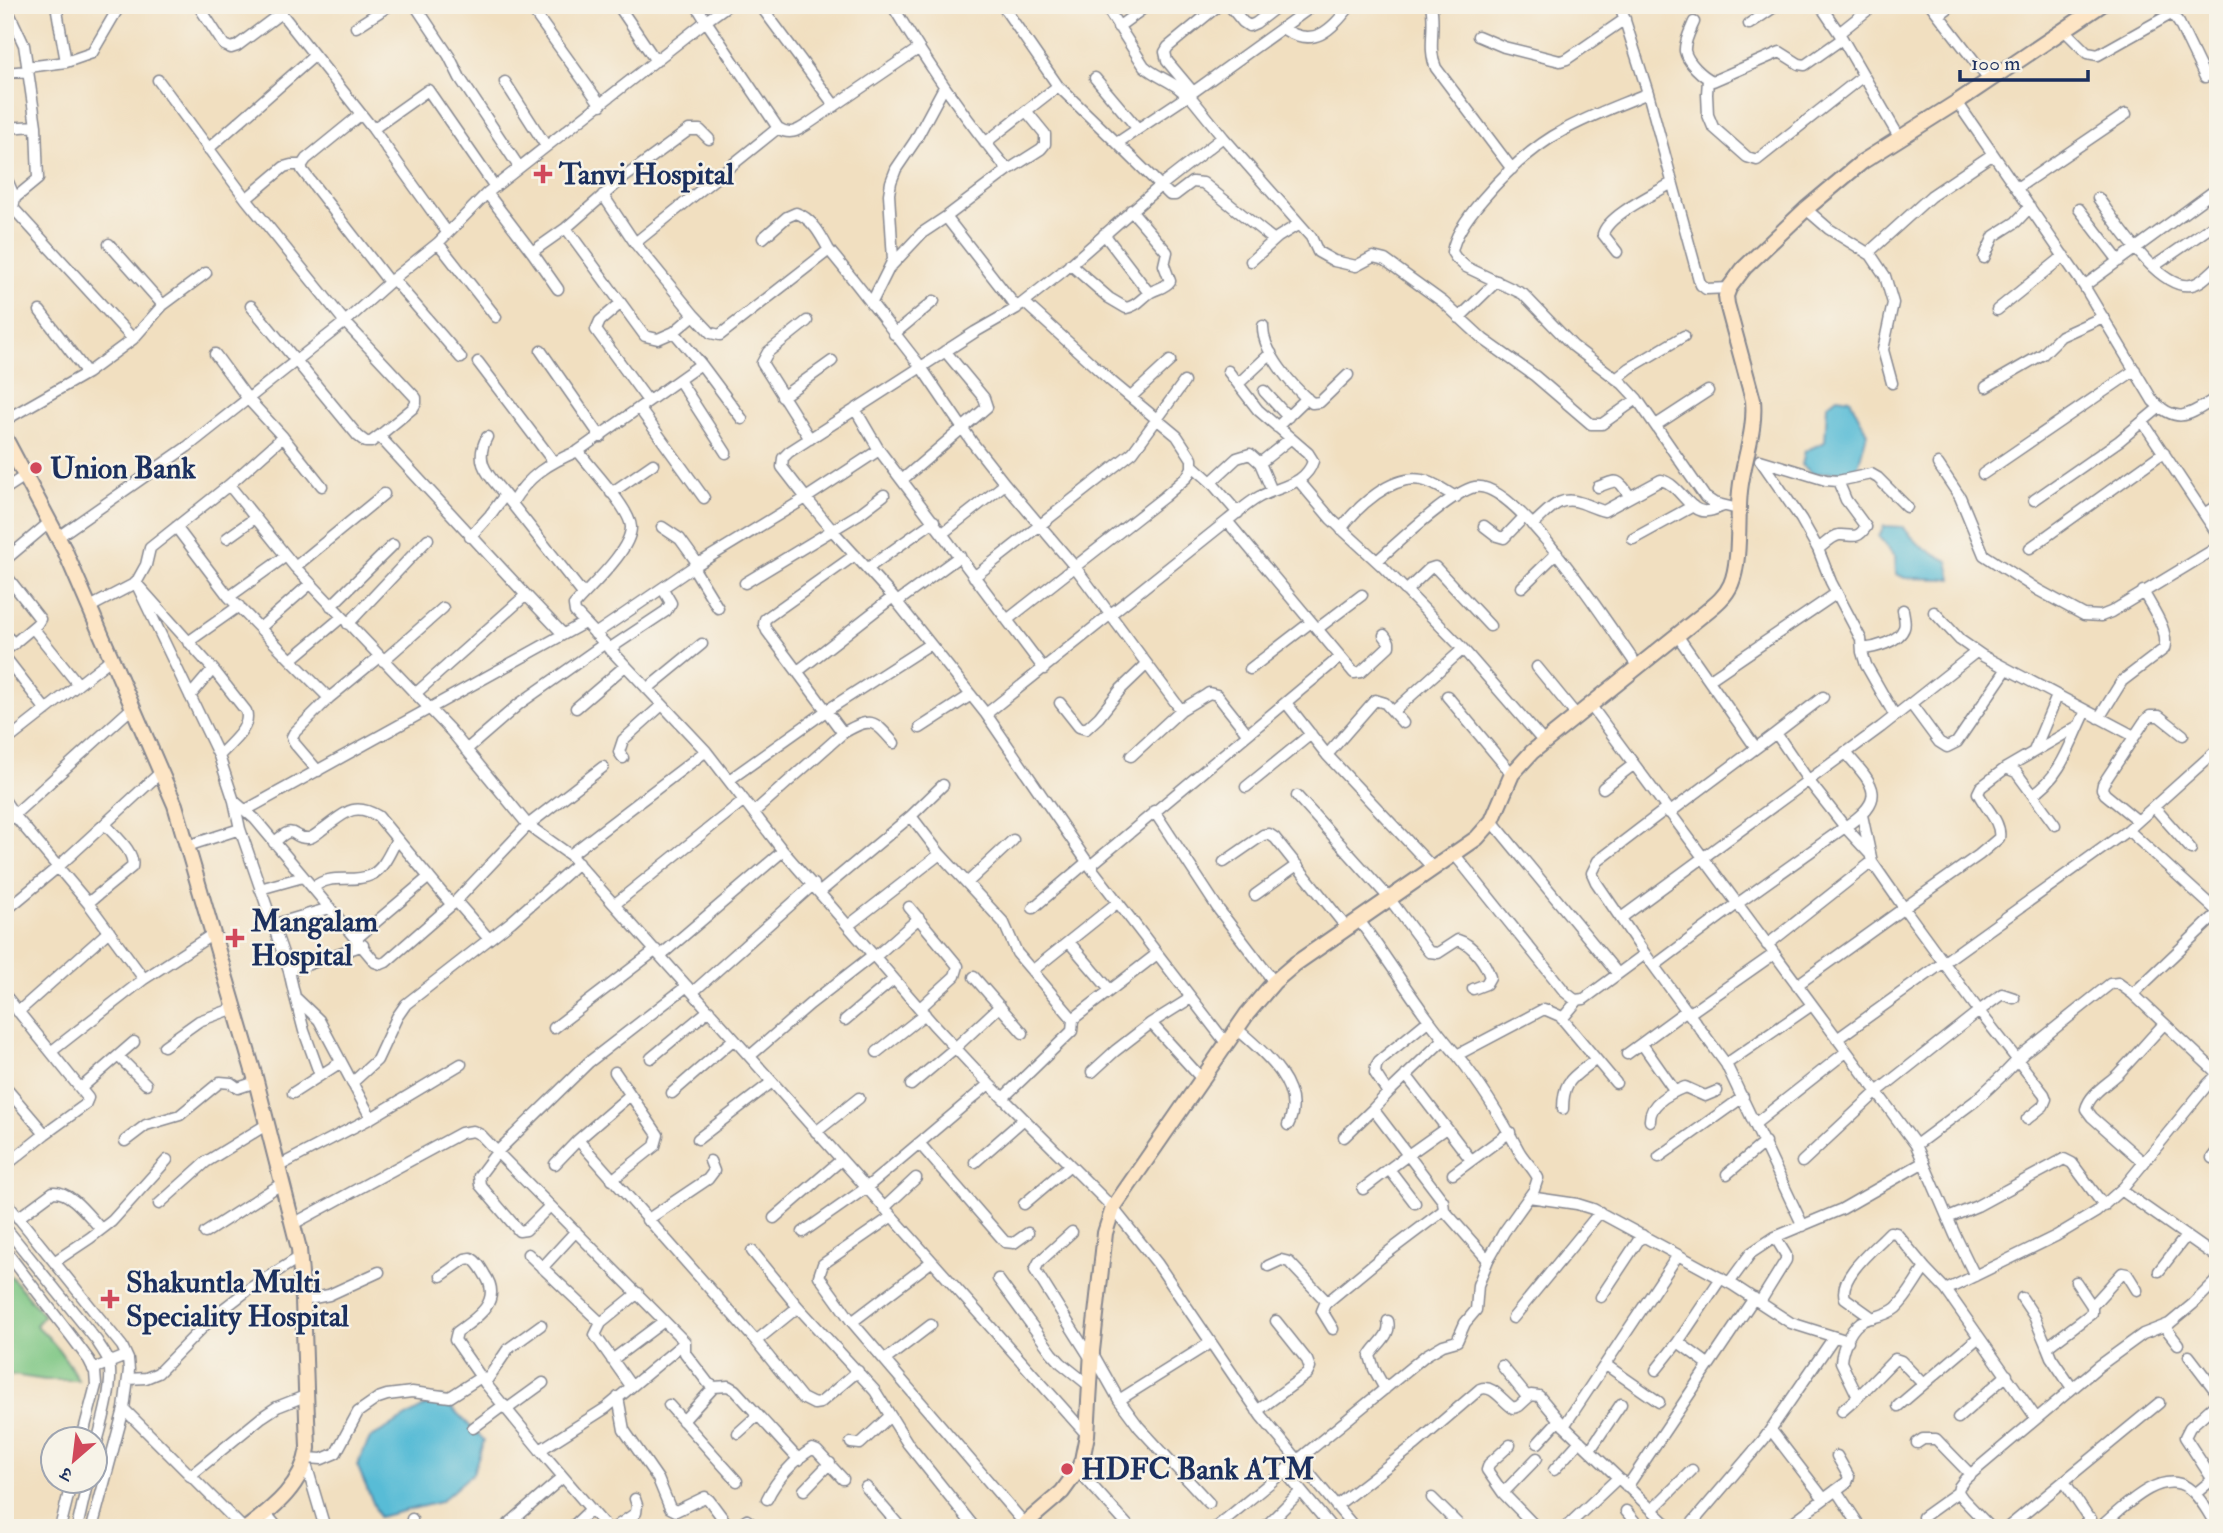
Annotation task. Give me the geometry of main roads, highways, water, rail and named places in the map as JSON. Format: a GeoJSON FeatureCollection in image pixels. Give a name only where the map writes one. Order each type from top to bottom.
{"type":"FeatureCollection","features":[{"type":"Feature","properties":{"kind":"water"},"geometry":{"type":"Polygon","coordinates":[[[1837,397],[1850,399],[1867,433],[1857,470],[1813,474],[1802,465],[1805,451],[1825,442],[1827,405],[1837,397]]]}},
{"type":"Feature","properties":{"kind":"water"},"geometry":{"type":"Polygon","coordinates":[[[1884,526],[1902,527],[1922,547],[1948,561],[1952,579],[1905,578],[1896,574],[1895,556],[1879,537],[1884,526]]]}},
{"type":"Feature","properties":{"kind":"water"},"geometry":{"type":"Polygon","coordinates":[[[441,1397],[484,1440],[473,1473],[440,1502],[379,1517],[357,1465],[370,1438],[441,1397]]]}},
{"type":"Feature","properties":{"kind":"place","name":"Tanvi Hospital"},"geometry":{"type":"Point","coordinates":[543,174]}},
{"type":"Feature","properties":{"kind":"place","name":"Union Bank"},"geometry":{"type":"Point","coordinates":[36,468]}},
{"type":"Feature","properties":{"kind":"place","name":"Mangalam Hospital"},"geometry":{"type":"Point","coordinates":[235,938]}},
{"type":"Feature","properties":{"kind":"place","name":"Shakuntla Multi Speciality Hospital"},"geometry":{"type":"Point","coordinates":[110,1299]}},
{"type":"Feature","properties":{"kind":"place","name":"HDFC Bank ATM"},"geometry":{"type":"Point","coordinates":[1067,1469]}}]}
